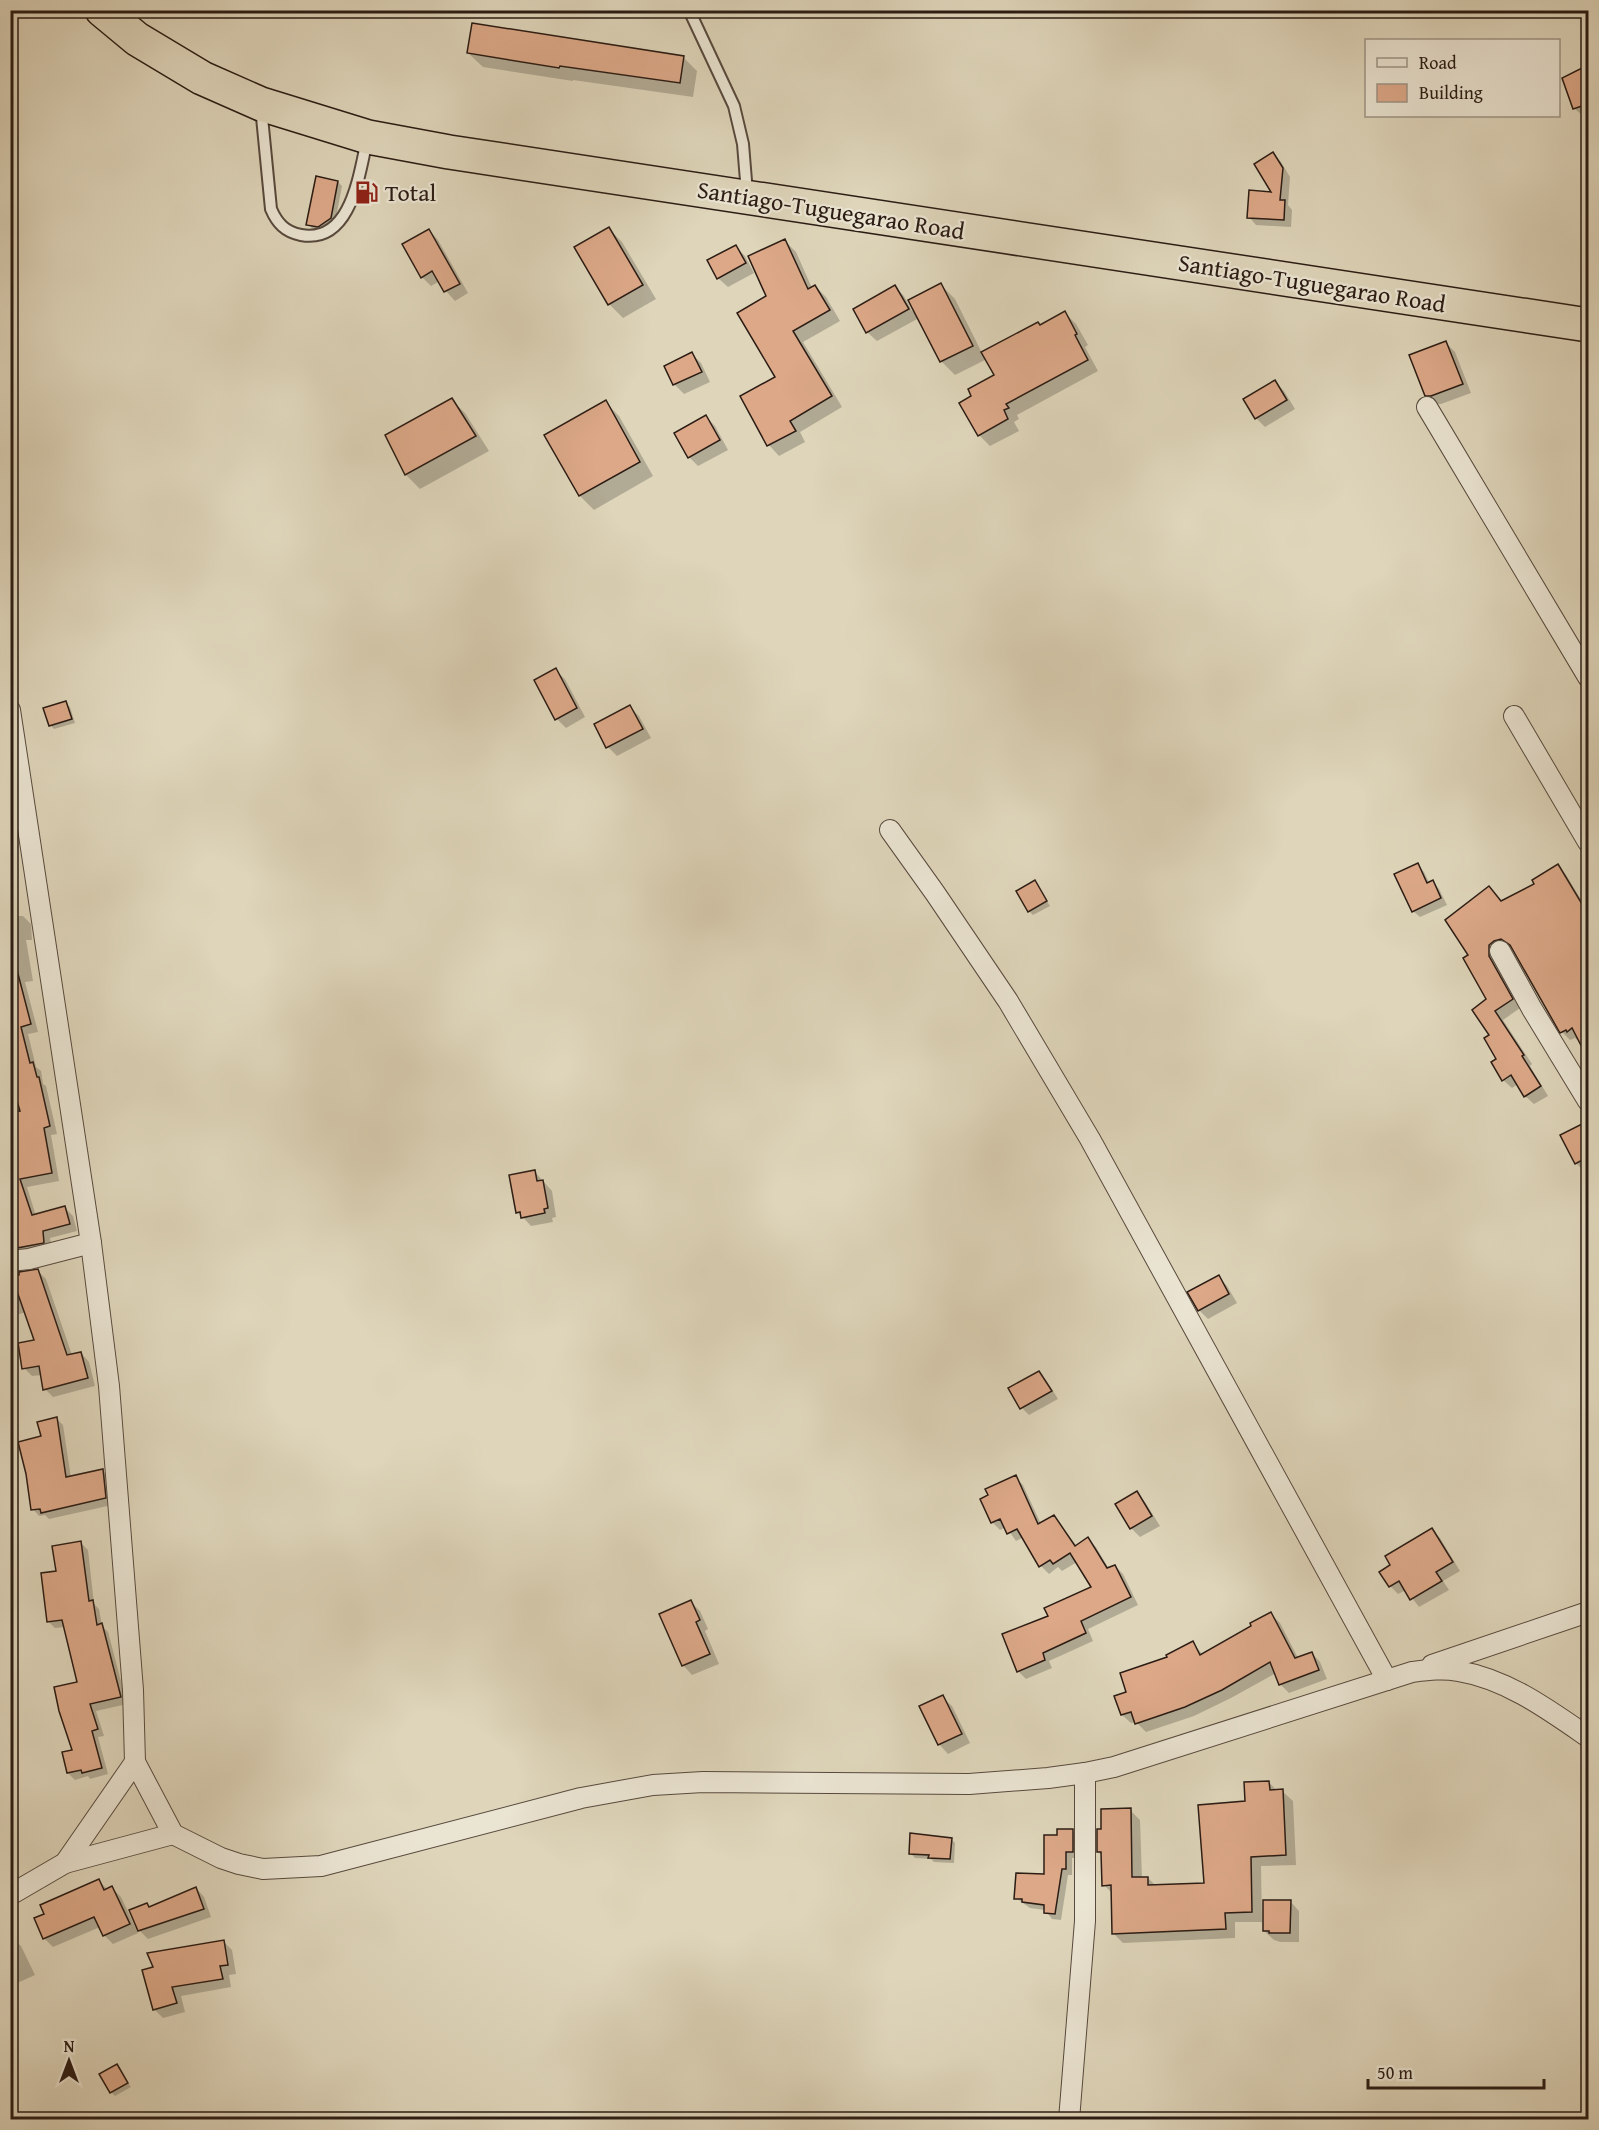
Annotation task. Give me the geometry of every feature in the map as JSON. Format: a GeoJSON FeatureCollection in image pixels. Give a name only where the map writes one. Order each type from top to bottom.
{"type":"FeatureCollection","features":[{"type":"Feature","properties":{"kind":"highway","name":"Santiago-Tuguegarao Road"},"geometry":{"type":"LineString","coordinates":[[102,10],[137,39],[193,72],[261,104],[368,137],[448,152],[1588,325]]}},
{"type":"Feature","properties":{"kind":"street"},"geometry":{"type":"LineString","coordinates":[[1427,407],[1588,677]]}},
{"type":"Feature","properties":{"kind":"street"},"geometry":{"type":"LineString","coordinates":[[10,710],[91,1243],[111,1409],[132,1678],[135,1762],[173,1834],[221,1858],[239,1864],[263,1869],[293,1868],[321,1866],[581,1798],[653,1785],[703,1782],[969,1784],[1085,1773],[1114,1767],[1412,1672],[1588,1612]]}},
{"type":"Feature","properties":{"kind":"street"},"geometry":{"type":"LineString","coordinates":[[1514,716],[1588,842]]}},
{"type":"Feature","properties":{"kind":"street"},"geometry":{"type":"LineString","coordinates":[[890,830],[1008,1001],[1090,1139],[1387,1680]]}},
{"type":"Feature","properties":{"kind":"street"},"geometry":{"type":"LineString","coordinates":[[1500,951],[1588,1101]]}},
{"type":"Feature","properties":{"kind":"street"},"geometry":{"type":"LineString","coordinates":[[10,1261],[29,1259],[91,1243]]}},
{"type":"Feature","properties":{"kind":"street"},"geometry":{"type":"LineString","coordinates":[[1412,1672],[1436,1669],[1457,1670],[1478,1675],[1506,1686],[1544,1706],[1588,1737]]}},
{"type":"Feature","properties":{"kind":"street"},"geometry":{"type":"LineString","coordinates":[[65,1863],[135,1762]]}},
{"type":"Feature","properties":{"kind":"street"},"geometry":{"type":"LineString","coordinates":[[1070,2120],[1085,1921],[1085,1773]]}},
{"type":"Feature","properties":{"kind":"street"},"geometry":{"type":"LineString","coordinates":[[10,1895],[65,1863],[173,1834]]}},
{"type":"Feature","properties":{"kind":"lane"},"geometry":{"type":"LineString","coordinates":[[689,10],[734,106],[743,144],[748,197]]}},
{"type":"Feature","properties":{"kind":"lane"},"geometry":{"type":"LineString","coordinates":[[261,104],[270,209],[277,223],[292,233],[309,236],[332,229],[344,215],[355,194],[368,137]]}},
{"type":"Feature","properties":{"kind":"building"},"geometry":{"type":"Polygon","coordinates":[[[472,23],[684,56],[680,83],[560,66],[559,68],[467,53],[472,23]]]}},
{"type":"Feature","properties":{"kind":"building"},"geometry":{"type":"Polygon","coordinates":[[[1588,65],[1588,104],[1573,109],[1562,78],[1588,65]]]}},
{"type":"Feature","properties":{"kind":"building"},"geometry":{"type":"Polygon","coordinates":[[[1273,152],[1283,168],[1280,200],[1285,200],[1284,220],[1247,218],[1249,190],[1271,192],[1254,164],[1273,152]]]}},
{"type":"Feature","properties":{"kind":"building"},"geometry":{"type":"Polygon","coordinates":[[[316,176],[338,181],[331,218],[318,227],[306,225],[316,176]]]}},
{"type":"Feature","properties":{"kind":"building"},"geometry":{"type":"Polygon","coordinates":[[[609,227],[643,285],[608,305],[574,247],[609,227]]]}},
{"type":"Feature","properties":{"kind":"building"},"geometry":{"type":"Polygon","coordinates":[[[429,229],[460,284],[444,292],[432,271],[421,278],[402,244],[429,229]]]}},
{"type":"Feature","properties":{"kind":"building"},"geometry":{"type":"Polygon","coordinates":[[[785,239],[808,289],[815,285],[830,310],[793,331],[832,396],[790,421],[796,431],[767,446],[740,396],[775,377],[737,313],[766,296],[748,256],[785,239]]]}},
{"type":"Feature","properties":{"kind":"building"},"geometry":{"type":"Polygon","coordinates":[[[736,245],[746,263],[717,279],[707,260],[736,245]]]}},
{"type":"Feature","properties":{"kind":"building"},"geometry":{"type":"Polygon","coordinates":[[[941,283],[973,346],[940,362],[908,300],[941,283]]]}},
{"type":"Feature","properties":{"kind":"building"},"geometry":{"type":"Polygon","coordinates":[[[895,285],[909,309],[866,333],[853,309],[895,285]]]}},
{"type":"Feature","properties":{"kind":"building"},"geometry":{"type":"Polygon","coordinates":[[[1065,311],[1088,360],[1006,404],[1009,408],[1004,410],[1008,419],[978,436],[959,403],[971,396],[968,389],[994,375],[981,352],[1038,322],[1040,325],[1065,311]]]}},
{"type":"Feature","properties":{"kind":"building"},"geometry":{"type":"Polygon","coordinates":[[[1446,341],[1463,384],[1431,396],[1425,396],[1409,355],[1446,341]]]}},
{"type":"Feature","properties":{"kind":"building"},"geometry":{"type":"Polygon","coordinates":[[[692,352],[702,372],[673,385],[664,366],[692,352]]]}},
{"type":"Feature","properties":{"kind":"building"},"geometry":{"type":"Polygon","coordinates":[[[1275,380],[1287,400],[1255,419],[1243,399],[1275,380]]]}},
{"type":"Feature","properties":{"kind":"building"},"geometry":{"type":"Polygon","coordinates":[[[452,398],[476,436],[405,475],[385,435],[452,398]]]}},
{"type":"Feature","properties":{"kind":"building"},"geometry":{"type":"Polygon","coordinates":[[[606,400],[640,462],[579,496],[544,435],[606,400]]]}},
{"type":"Feature","properties":{"kind":"building"},"geometry":{"type":"Polygon","coordinates":[[[706,415],[720,440],[688,458],[674,433],[706,415]]]}},
{"type":"Feature","properties":{"kind":"building"},"geometry":{"type":"Polygon","coordinates":[[[556,668],[577,708],[555,720],[534,680],[556,668]]]}},
{"type":"Feature","properties":{"kind":"building"},"geometry":{"type":"Polygon","coordinates":[[[66,701],[72,719],[49,726],[43,708],[66,701]]]}},
{"type":"Feature","properties":{"kind":"building"},"geometry":{"type":"Polygon","coordinates":[[[630,705],[643,729],[606,748],[594,724],[630,705]]]}},
{"type":"Feature","properties":{"kind":"building"},"geometry":{"type":"Polygon","coordinates":[[[1418,863],[1427,883],[1433,880],[1441,898],[1412,912],[1394,874],[1418,863]]]}},
{"type":"Feature","properties":{"kind":"building"},"geometry":{"type":"Polygon","coordinates":[[[1558,864],[1588,914],[1588,1059],[1572,1028],[1560,1033],[1510,945],[1501,939],[1494,941],[1489,945],[1489,956],[1513,999],[1495,1011],[1541,1086],[1524,1097],[1511,1075],[1502,1081],[1491,1062],[1496,1059],[1484,1038],[1489,1035],[1472,1010],[1486,999],[1463,958],[1468,955],[1445,920],[1489,886],[1501,901],[1534,884],[1532,880],[1558,864]]]}},
{"type":"Feature","properties":{"kind":"building"},"geometry":{"type":"Polygon","coordinates":[[[1035,880],[1047,901],[1028,912],[1016,891],[1035,880]]]}},
{"type":"Feature","properties":{"kind":"building"},"geometry":{"type":"Polygon","coordinates":[[[17,970],[31,1024],[21,1027],[30,1063],[33,1062],[37,1077],[39,1077],[50,1126],[44,1128],[52,1173],[20,1179],[32,1215],[65,1206],[70,1224],[43,1231],[44,1243],[17,1248],[16,1239],[10,1240],[10,1112],[20,1111],[10,1077],[10,971],[17,970]]]}},
{"type":"Feature","properties":{"kind":"building"},"geometry":{"type":"Polygon","coordinates":[[[1588,1121],[1588,1157],[1575,1164],[1560,1135],[1588,1121]]]}},
{"type":"Feature","properties":{"kind":"building"},"geometry":{"type":"Polygon","coordinates":[[[535,1170],[537,1181],[543,1180],[548,1208],[544,1209],[545,1213],[521,1218],[520,1212],[516,1213],[509,1175],[535,1170]]]}},
{"type":"Feature","properties":{"kind":"building"},"geometry":{"type":"Polygon","coordinates":[[[38,1269],[67,1355],[81,1352],[88,1378],[43,1390],[39,1366],[22,1369],[18,1343],[34,1340],[12,1277],[19,1275],[19,1272],[38,1269]]]}},
{"type":"Feature","properties":{"kind":"building"},"geometry":{"type":"Polygon","coordinates":[[[1219,1275],[1229,1294],[1198,1311],[1187,1292],[1219,1275]]]}},
{"type":"Feature","properties":{"kind":"building"},"geometry":{"type":"Polygon","coordinates":[[[1039,1371],[1052,1391],[1020,1409],[1008,1388],[1039,1371]]]}},
{"type":"Feature","properties":{"kind":"building"},"geometry":{"type":"Polygon","coordinates":[[[57,1417],[66,1477],[103,1469],[106,1498],[41,1513],[40,1509],[31,1510],[26,1474],[18,1442],[41,1436],[37,1422],[57,1417]]]}},
{"type":"Feature","properties":{"kind":"building"},"geometry":{"type":"Polygon","coordinates":[[[1016,1475],[1038,1524],[1054,1515],[1075,1546],[1088,1537],[1107,1568],[1115,1565],[1131,1597],[1081,1621],[1086,1633],[1043,1653],[1045,1660],[1017,1672],[1002,1634],[1048,1616],[1044,1608],[1091,1587],[1070,1553],[1053,1564],[1050,1560],[1039,1567],[1017,1529],[1007,1534],[1000,1519],[991,1523],[980,1499],[988,1495],[985,1489],[1016,1475]]]}},
{"type":"Feature","properties":{"kind":"building"},"geometry":{"type":"Polygon","coordinates":[[[1137,1491],[1152,1516],[1130,1529],[1115,1504],[1137,1491]]]}},
{"type":"Feature","properties":{"kind":"building"},"geometry":{"type":"Polygon","coordinates":[[[1432,1528],[1453,1562],[1436,1572],[1442,1581],[1410,1600],[1399,1581],[1389,1587],[1379,1572],[1390,1565],[1385,1556],[1432,1528]]]}},
{"type":"Feature","properties":{"kind":"building"},"geometry":{"type":"Polygon","coordinates":[[[81,1541],[89,1601],[93,1600],[97,1625],[102,1623],[121,1697],[90,1704],[98,1729],[92,1731],[102,1768],[82,1773],[81,1770],[67,1773],[62,1752],[72,1750],[54,1687],[77,1682],[62,1620],[47,1622],[41,1573],[56,1571],[52,1546],[81,1541]]]}},
{"type":"Feature","properties":{"kind":"building"},"geometry":{"type":"Polygon","coordinates":[[[691,1600],[700,1620],[696,1622],[710,1654],[682,1666],[659,1614],[691,1600]]]}},
{"type":"Feature","properties":{"kind":"building"},"geometry":{"type":"Polygon","coordinates":[[[1271,1612],[1295,1658],[1312,1652],[1319,1670],[1279,1685],[1270,1662],[1222,1690],[1185,1707],[1135,1724],[1131,1712],[1121,1715],[1114,1696],[1126,1692],[1120,1673],[1167,1657],[1166,1655],[1193,1641],[1200,1655],[1271,1612]]]}},
{"type":"Feature","properties":{"kind":"building"},"geometry":{"type":"Polygon","coordinates":[[[943,1695],[962,1734],[938,1745],[919,1706],[943,1695]]]}},
{"type":"Feature","properties":{"kind":"building"},"geometry":{"type":"Polygon","coordinates":[[[1269,1781],[1270,1790],[1283,1789],[1286,1855],[1251,1857],[1252,1912],[1225,1913],[1226,1929],[1112,1934],[1111,1885],[1102,1886],[1101,1852],[1097,1852],[1097,1829],[1101,1829],[1101,1809],[1131,1808],[1132,1877],[1148,1877],[1148,1885],[1204,1883],[1198,1805],[1245,1801],[1244,1782],[1269,1781]]]}},
{"type":"Feature","properties":{"kind":"building"},"geometry":{"type":"Polygon","coordinates":[[[1057,1829],[1073,1829],[1073,1852],[1066,1852],[1066,1869],[1062,1869],[1055,1914],[1044,1913],[1044,1905],[1014,1899],[1016,1873],[1044,1874],[1044,1835],[1057,1835],[1057,1829]]]}},
{"type":"Feature","properties":{"kind":"building"},"geometry":{"type":"Polygon","coordinates":[[[910,1833],[952,1838],[950,1859],[909,1854],[910,1833]]]}},
{"type":"Feature","properties":{"kind":"building"},"geometry":{"type":"Polygon","coordinates":[[[99,1879],[104,1890],[112,1886],[130,1924],[103,1936],[94,1917],[43,1939],[34,1918],[44,1914],[40,1905],[99,1879]]]}},
{"type":"Feature","properties":{"kind":"building"},"geometry":{"type":"Polygon","coordinates":[[[196,1887],[204,1909],[138,1931],[129,1910],[147,1903],[149,1907],[196,1887]]]}},
{"type":"Feature","properties":{"kind":"building"},"geometry":{"type":"Polygon","coordinates":[[[1263,1900],[1291,1900],[1290,1933],[1263,1931],[1263,1900]]]}},
{"type":"Feature","properties":{"kind":"building"},"geometry":{"type":"Polygon","coordinates":[[[224,1940],[228,1965],[220,1966],[223,1979],[172,1987],[177,2003],[153,2010],[142,1970],[153,1967],[147,1953],[224,1940]]]}},
{"type":"Feature","properties":{"kind":"building"},"geometry":{"type":"Polygon","coordinates":[[[117,2064],[128,2083],[110,2093],[99,2074],[117,2064]]]}},
{"type":"Feature","properties":{"kind":"place","name":"Total"},"geometry":{"type":"Point","coordinates":[367,192]}}]}
